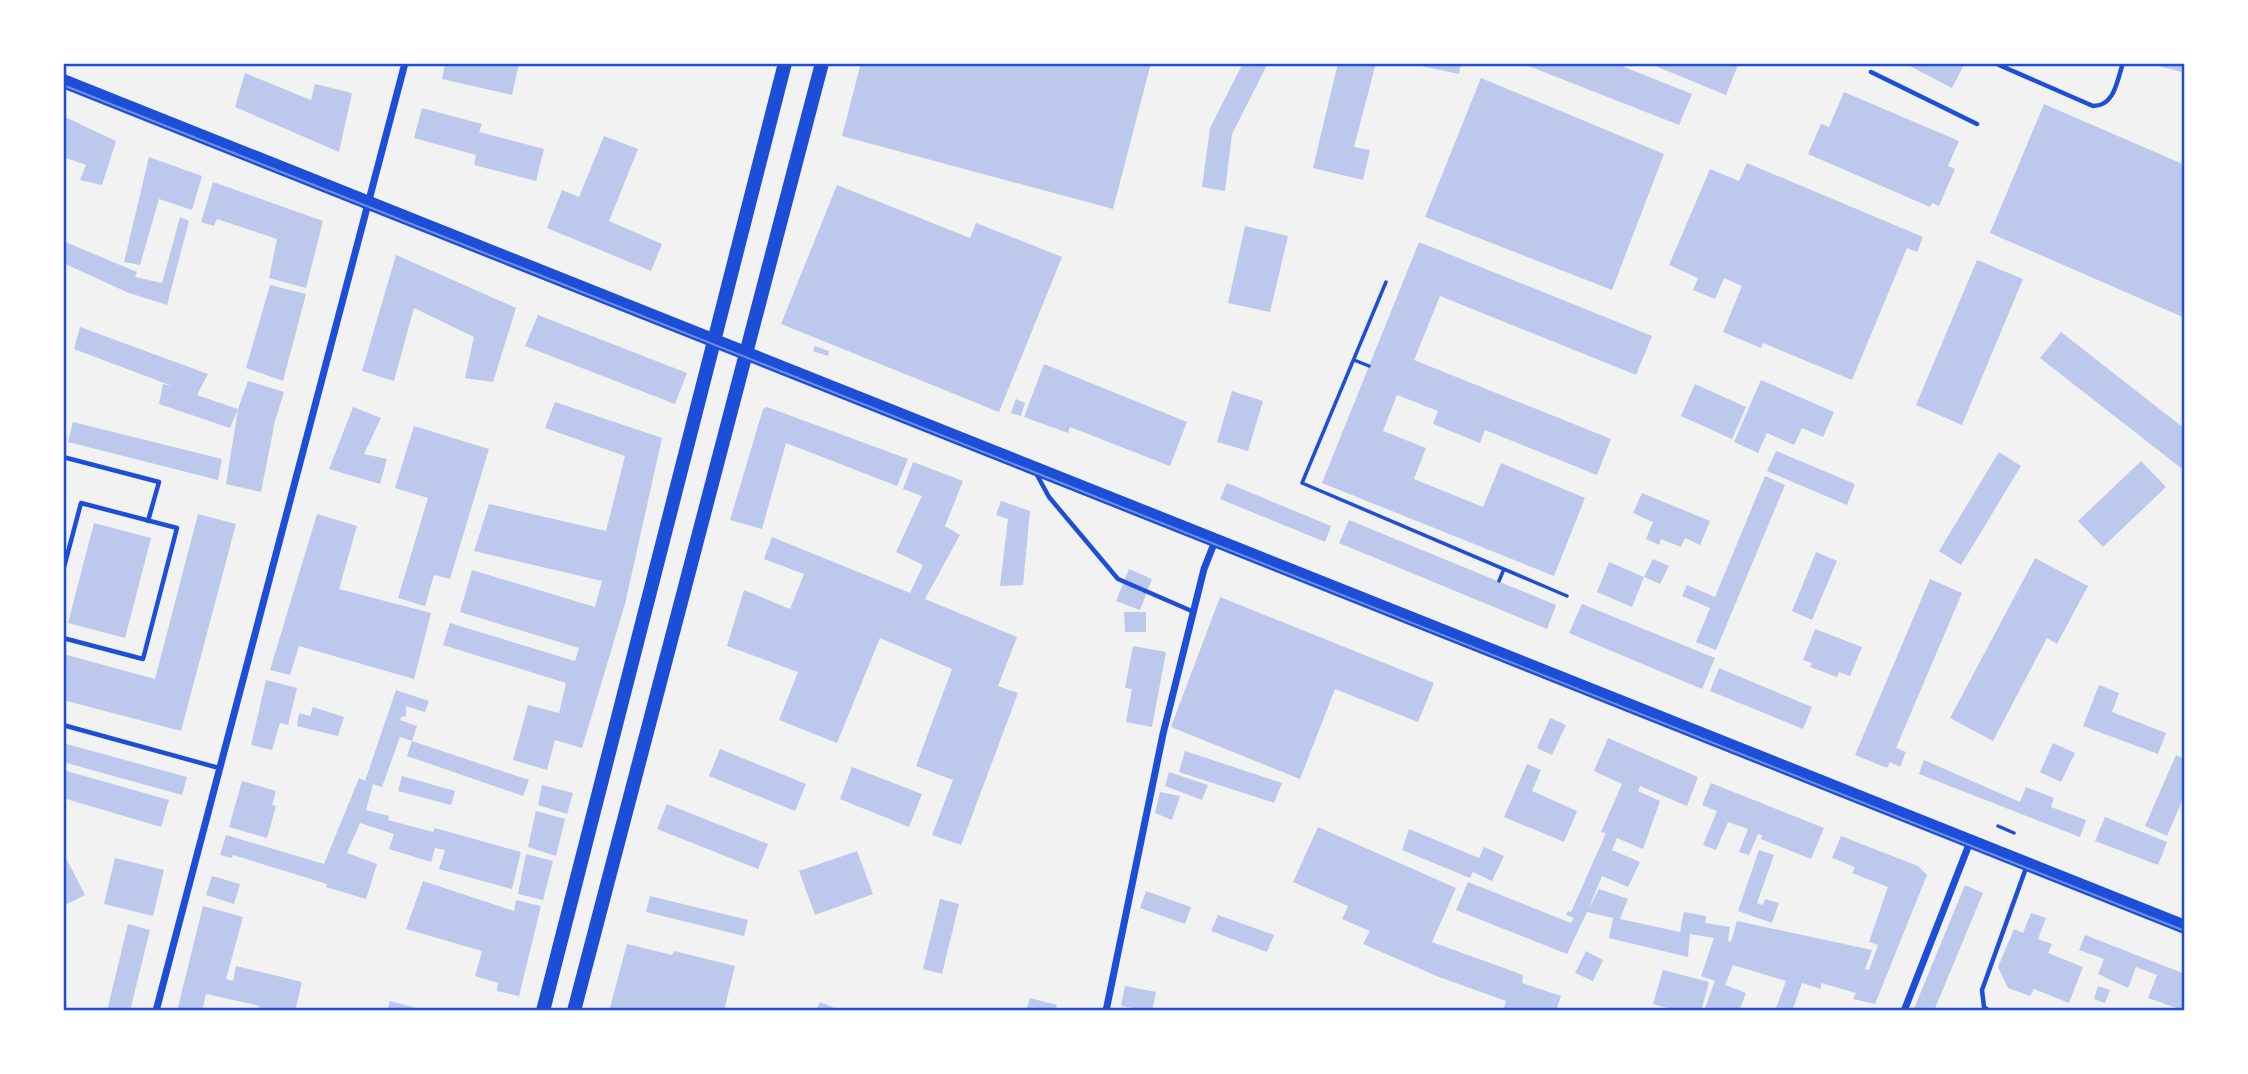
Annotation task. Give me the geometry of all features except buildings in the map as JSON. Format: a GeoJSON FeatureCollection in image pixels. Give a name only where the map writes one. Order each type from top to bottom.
{"type":"FeatureCollection","features":[{"type":"Feature","properties":{"kind":"main road"},"geometry":{"type":"LineString","coordinates":[[543,1011],[785,63]]}},
{"type":"Feature","properties":{"kind":"main road"},"geometry":{"type":"LineString","coordinates":[[574,1011],[822,63]]}},
{"type":"Feature","properties":{"kind":"main road"},"geometry":{"type":"LineString","coordinates":[[63,81],[2185,927]]}},
{"type":"Feature","properties":{"kind":"street"},"geometry":{"type":"LineString","coordinates":[[156,1011],[405,63]]}},
{"type":"Feature","properties":{"kind":"street"},"geometry":{"type":"LineString","coordinates":[[1106,1011],[1163,734],[1204,569],[1215,540]]}},
{"type":"Feature","properties":{"kind":"street"},"geometry":{"type":"LineString","coordinates":[[1904,1011],[1970,841]]}},
{"type":"Feature","properties":{"kind":"lane"},"geometry":{"type":"LineString","coordinates":[[1999,65],[2094,106],[2101,106],[2111,98],[2123,63]]}},
{"type":"Feature","properties":{"kind":"lane"},"geometry":{"type":"LineString","coordinates":[[1871,72],[1977,124]]}},
{"type":"Feature","properties":{"kind":"lane"},"geometry":{"type":"LineString","coordinates":[[63,457],[159,482],[148,521]]}},
{"type":"Feature","properties":{"kind":"lane"},"geometry":{"type":"LineString","coordinates":[[1033,468],[1049,497],[1118,579],[1195,612]]}},
{"type":"Feature","properties":{"kind":"lane"},"geometry":{"type":"LineString","coordinates":[[63,571],[81,503],[177,528],[143,659],[63,639]]}},
{"type":"Feature","properties":{"kind":"lane"},"geometry":{"type":"LineString","coordinates":[[63,725],[220,768]]}},
{"type":"Feature","properties":{"kind":"lane"},"geometry":{"type":"LineString","coordinates":[[1989,1011],[1984,1007],[1982,990],[2027,864]]}},
{"type":"Feature","properties":{"kind":"path"},"geometry":{"type":"LineString","coordinates":[[1386,282],[1302,483],[1567,596]]}},
{"type":"Feature","properties":{"kind":"path"},"geometry":{"type":"LineString","coordinates":[[1354,360],[1369,366]]}},
{"type":"Feature","properties":{"kind":"path"},"geometry":{"type":"LineString","coordinates":[[1499,581],[1504,569]]}},
{"type":"Feature","properties":{"kind":"path"},"geometry":{"type":"LineString","coordinates":[[1998,826],[2014,833]]}},
{"type":"Feature","properties":{"kind":"tram line"},"geometry":{"type":"LineString","coordinates":[[63,85],[2185,931]]}}]}
